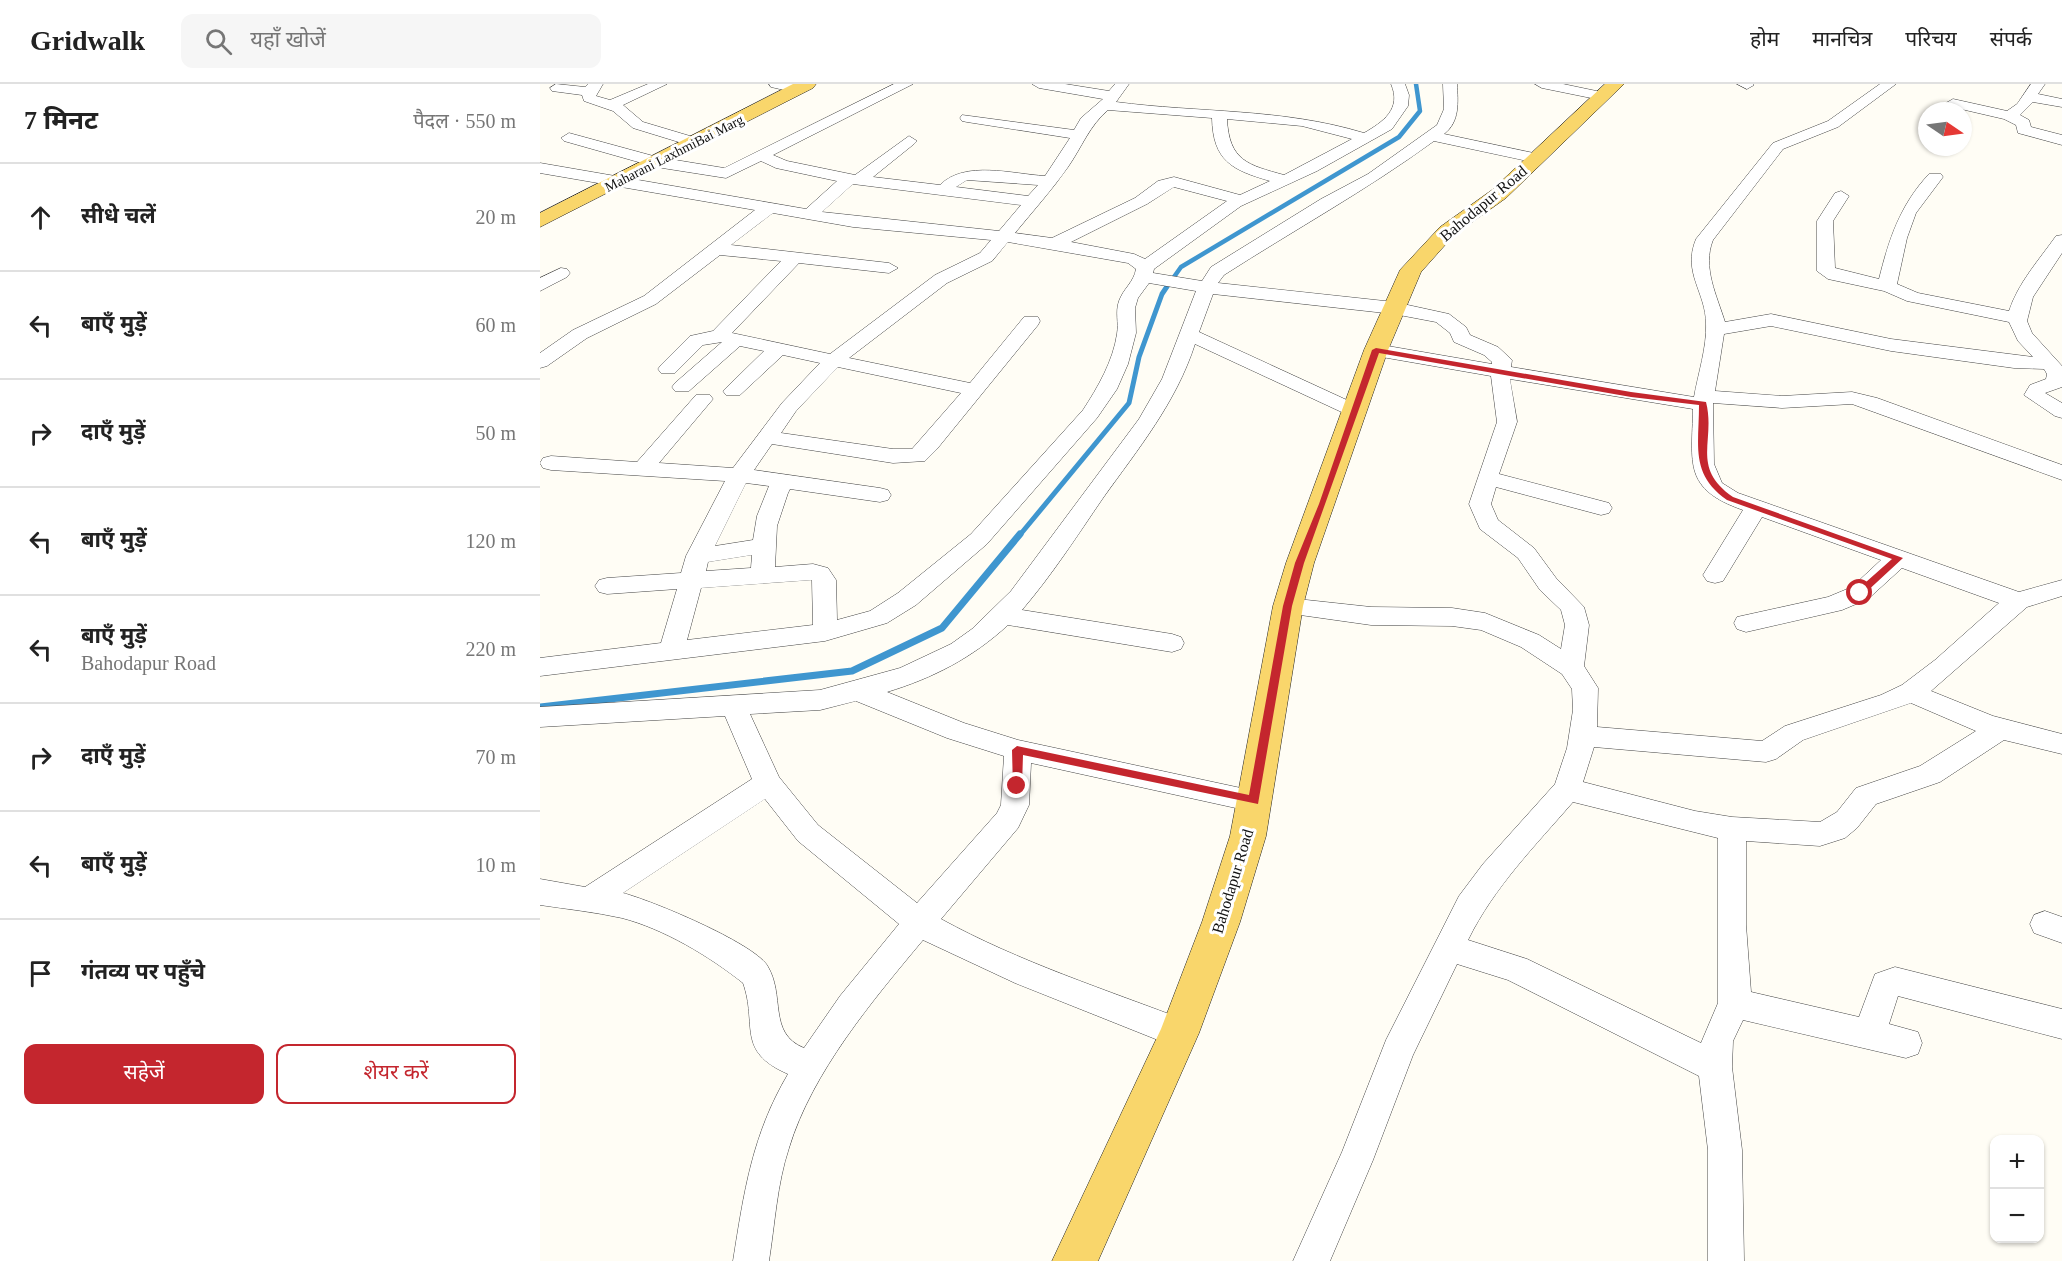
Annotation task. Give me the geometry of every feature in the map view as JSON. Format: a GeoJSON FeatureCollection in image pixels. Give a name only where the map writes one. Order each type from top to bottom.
{"type":"FeatureCollection","features":[{"type":"Feature","properties":{"kind":"main road","name":"Maharani LaxhmiBai Marg"},"geometry":{"type":"LineString","coordinates":[[540,221],[802,87]]}},
{"type":"Feature","properties":{"kind":"main road","name":"Bahodapur Road"},"geometry":{"type":"LineString","coordinates":[[1075,1261],[1179,1033],[1221,922],[1248,836],[1288,606],[1300,563],[1376,350],[1411,270],[1447,231],[1498,194],[1608,90]]}},
{"type":"Feature","properties":{"kind":"street"},"geometry":{"type":"LineString","coordinates":[[611,105],[660,84]]}},
{"type":"Feature","properties":{"kind":"street"},"geometry":{"type":"LineString","coordinates":[[776,84],[802,87]]}},
{"type":"Feature","properties":{"kind":"street"},"geometry":{"type":"LineString","coordinates":[[569,138],[656,162],[726,173],[851,109],[906,84]]}},
{"type":"Feature","properties":{"kind":"street"},"geometry":{"type":"LineString","coordinates":[[1039,84],[1219,114],[1297,119],[1341,129],[1365,138]]}},
{"type":"Feature","properties":{"kind":"street"},"geometry":{"type":"LineString","coordinates":[[540,667],[825,632],[878,617],[915,593],[979,539],[1041,470],[1107,390],[1127,333],[1126,308],[1129,298],[1148,274],[1215,215],[1388,126],[1402,104],[1402,91],[1398,84]]}},
{"type":"Feature","properties":{"kind":"street"},"geometry":{"type":"LineString","coordinates":[[540,717],[819,700],[858,691],[919,672],[962,650],[1002,615],[1035,576],[1139,432],[1172,380],[1190,335],[1198,285],[1327,202],[1374,177],[1444,127],[1451,109],[1450,84]]}},
{"type":"Feature","properties":{"kind":"street"},"geometry":{"type":"LineString","coordinates":[[1542,84],[1608,90]]}},
{"type":"Feature","properties":{"kind":"street"},"geometry":{"type":"LineString","coordinates":[[1889,84],[1833,124],[1778,146],[1705,239],[1700,253],[1700,268],[1716,323],[1703,400],[1703,464],[1713,487],[1730,498],[2018,601]]}},
{"type":"Feature","properties":{"kind":"street"},"geometry":{"type":"LineString","coordinates":[[557,88],[593,88],[588,98],[611,105],[638,125],[695,142]]}},
{"type":"Feature","properties":{"kind":"street"},"geometry":{"type":"LineString","coordinates":[[2009,116],[2035,90],[2062,103]]}},
{"type":"Feature","properties":{"kind":"street"},"geometry":{"type":"LineString","coordinates":[[672,649],[698,556],[739,475],[803,391],[835,358],[920,297],[941,279],[986,257],[1071,152],[1086,121],[1113,95]]}},
{"type":"Feature","properties":{"kind":"street"},"geometry":{"type":"LineString","coordinates":[[1972,107],[2020,119],[2024,123],[2023,130],[2062,140]]}},
{"type":"Feature","properties":{"kind":"street"},"geometry":{"type":"LineString","coordinates":[[1219,114],[1221,142],[1227,154],[1248,169],[1285,180]]}},
{"type":"Feature","properties":{"kind":"street"},"geometry":{"type":"LineString","coordinates":[[967,118],[1078,135]]}},
{"type":"Feature","properties":{"kind":"street"},"geometry":{"type":"LineString","coordinates":[[1432,136],[1537,158]]}},
{"type":"Feature","properties":{"kind":"street"},"geometry":{"type":"LineString","coordinates":[[809,214],[909,141]]}},
{"type":"Feature","properties":{"kind":"street"},"geometry":{"type":"LineString","coordinates":[[762,156],[782,165],[854,179],[1031,201]]}},
{"type":"Feature","properties":{"kind":"street"},"geometry":{"type":"LineString","coordinates":[[540,168],[878,225],[1004,236],[1054,244],[1134,259],[1148,274],[1198,285],[1237,292],[1300,296],[1394,308],[1442,318],[1459,331],[1461,338],[1491,351],[1504,364],[1500,372],[1507,422],[1480,504],[1488,524],[1526,553],[1548,584],[1572,607],[1577,625],[1571,668]]}},
{"type":"Feature","properties":{"kind":"street"},"geometry":{"type":"LineString","coordinates":[[943,191],[954,180],[965,175],[1049,181]]}},
{"type":"Feature","properties":{"kind":"street"},"geometry":{"type":"LineString","coordinates":[[1889,287],[1887,282],[1901,225],[1913,200],[1935,177]]}},
{"type":"Feature","properties":{"kind":"street"},"geometry":{"type":"LineString","coordinates":[[1054,244],[1141,201],[1164,184],[1174,182],[1241,200]]}},
{"type":"Feature","properties":{"kind":"street"},"geometry":{"type":"LineString","coordinates":[[1841,196],[1825,222],[1827,272],[1889,287],[1913,297],[2017,318]]}},
{"type":"Feature","properties":{"kind":"street"},"geometry":{"type":"LineString","coordinates":[[540,362],[580,334],[651,300],[770,207]]}},
{"type":"Feature","properties":{"kind":"street"},"geometry":{"type":"LineString","coordinates":[[2062,240],[2023,294],[2017,318],[2020,331],[2057,374],[2051,386],[2037,388],[2034,395],[2062,412]]}},
{"type":"Feature","properties":{"kind":"street"},"geometry":{"type":"LineString","coordinates":[[716,249],[889,268]]}},
{"type":"Feature","properties":{"kind":"street"},"geometry":{"type":"LineString","coordinates":[[682,387],[728,338],[795,257]]}},
{"type":"Feature","properties":{"kind":"street"},"geometry":{"type":"LineString","coordinates":[[540,286],[561,273]]}},
{"type":"Feature","properties":{"kind":"street"},"geometry":{"type":"LineString","coordinates":[[767,437],[892,456],[917,456],[924,451],[1031,321]]}},
{"type":"Feature","properties":{"kind":"street"},"geometry":{"type":"LineString","coordinates":[[1715,330],[1755,321],[1780,321],[1902,347],[2014,362],[2048,363]]}},
{"type":"Feature","properties":{"kind":"street"},"geometry":{"type":"LineString","coordinates":[[1190,335],[1355,411]]}},
{"type":"Feature","properties":{"kind":"street"},"geometry":{"type":"LineString","coordinates":[[668,369],[698,339],[728,338],[835,358],[975,390]]}},
{"type":"Feature","properties":{"kind":"street"},"geometry":{"type":"LineString","coordinates":[[733,391],[779,348]]}},
{"type":"Feature","properties":{"kind":"street"},"geometry":{"type":"LineString","coordinates":[[1376,350],[1500,372],[1703,400],[1782,402],[1852,398],[1870,402],[2062,472]]}},
{"type":"Feature","properties":{"kind":"street"},"geometry":{"type":"LineString","coordinates":[[644,467],[703,399]]}},
{"type":"Feature","properties":{"kind":"street"},"geometry":{"type":"LineString","coordinates":[[551,463],[644,467],[739,475],[880,495]]}},
{"type":"Feature","properties":{"kind":"street"},"geometry":{"type":"LineString","coordinates":[[1487,477],[1601,508]]}},
{"type":"Feature","properties":{"kind":"street"},"geometry":{"type":"LineString","coordinates":[[763,575],[764,528],[772,501],[783,481]]}},
{"type":"Feature","properties":{"kind":"street"},"geometry":{"type":"LineString","coordinates":[[1715,574],[1738,541],[1755,508]]}},
{"type":"Feature","properties":{"kind":"street"},"geometry":{"type":"LineString","coordinates":[[698,556],[763,546]]}},
{"type":"Feature","properties":{"kind":"street"},"geometry":{"type":"LineString","coordinates":[[1746,623],[1833,604],[1860,593],[1898,558]]}},
{"type":"Feature","properties":{"kind":"street"},"geometry":{"type":"LineString","coordinates":[[607,586],[813,572],[820,574],[824,580],[825,632]]}},
{"type":"Feature","properties":{"kind":"street"},"geometry":{"type":"LineString","coordinates":[[1582,736],[1766,752],[1794,734],[1890,702],[1911,692],[1944,667],[2018,601],[2062,588]]}},
{"type":"Feature","properties":{"kind":"street"},"geometry":{"type":"LineString","coordinates":[[1288,606],[1371,616],[1452,617],[1485,622],[1530,641],[1571,668],[1585,688],[1586,710],[1582,736],[1567,789],[1492,873],[1470,905],[1389,1072],[1367,1133],[1311,1261]]}},
{"type":"Feature","properties":{"kind":"street"},"geometry":{"type":"LineString","coordinates":[[1002,615],[1172,643]]}},
{"type":"Feature","properties":{"kind":"street"},"geometry":{"type":"LineString","coordinates":[[858,691],[956,731],[1017,750],[1254,801]]}},
{"type":"Feature","properties":{"kind":"street"},"geometry":{"type":"LineString","coordinates":[[1911,692],[1947,711],[1998,730],[2062,744]]}},
{"type":"Feature","properties":{"kind":"street"},"geometry":{"type":"LineString","coordinates":[[734,706],[768,783],[808,833],[920,923],[956,943],[1026,973],[1179,1033]]}},
{"type":"Feature","properties":{"kind":"street"},"geometry":{"type":"LineString","coordinates":[[1567,789],[1695,823],[1732,829],[1820,834],[1835,830],[1847,820],[1866,796],[1929,774],[1998,730]]}},
{"type":"Feature","properties":{"kind":"street"},"geometry":{"type":"LineString","coordinates":[[751,1261],[763,1181],[776,1133],[811,1067],[844,1018],[906,937],[1008,820],[1015,805],[1017,750]]}},
{"type":"Feature","properties":{"kind":"street"},"geometry":{"type":"LineString","coordinates":[[590,898],[768,783]]}},
{"type":"Feature","properties":{"kind":"street"},"geometry":{"type":"LineString","coordinates":[[1726,1261],[1725,1150],[1715,1067],[1717,1041],[1734,1003],[1731,925],[1732,829]]}},
{"type":"Feature","properties":{"kind":"street"},"geometry":{"type":"LineString","coordinates":[[540,892],[590,898],[625,906],[678,927],[736,959],[755,974],[761,990],[766,1036],[779,1054],[811,1067]]}},
{"type":"Feature","properties":{"kind":"street"},"geometry":{"type":"LineString","coordinates":[[1450,948],[1516,969],[1556,987],[1633,1029],[1715,1067]]}},
{"type":"Feature","properties":{"kind":"street"},"geometry":{"type":"LineString","coordinates":[[1870,1034],[1881,993],[1886,984],[1896,981],[2062,1024]]}},
{"type":"Feature","properties":{"kind":"street"},"geometry":{"type":"LineString","coordinates":[[1734,1003],[1906,1043]]}},
{"type":"Feature","properties":{"kind":"waterway"},"geometry":{"type":"LineString","coordinates":[[1169,284],[1181,267],[1399,137],[1420,111],[1416,84]]}},
{"type":"Feature","properties":{"kind":"waterway"},"geometry":{"type":"LineString","coordinates":[[1019,536],[1129,403],[1139,357],[1162,294],[1170,282]]}},
{"type":"Feature","properties":{"kind":"waterway"},"geometry":{"type":"LineString","coordinates":[[540,707],[852,671],[942,628],[1020,534]]}},
{"type":"Feature","properties":{"kind":"route"},"geometry":{"type":"LineString","coordinates":[[1017,786],[1017,750],[1254,801],[1288,606],[1300,563],[1323,504],[1376,350],[1631,394],[1703,404],[1703,464],[1713,487],[1730,498],[1784,519],[1898,558],[1860,593]]}}]}
